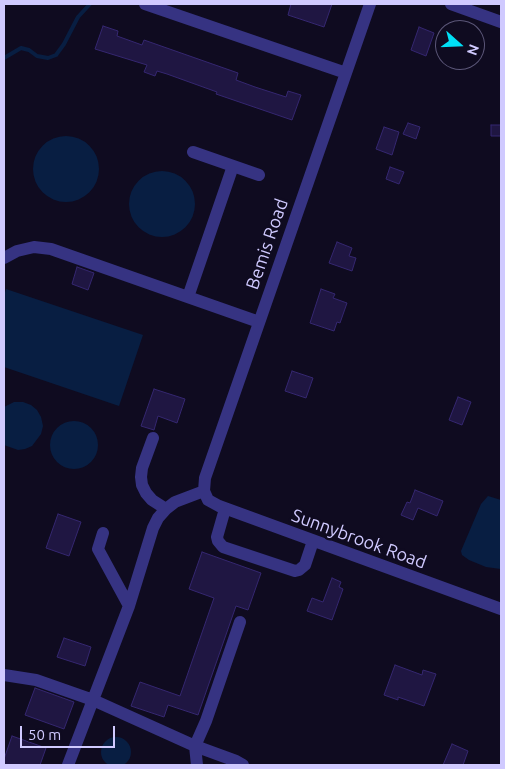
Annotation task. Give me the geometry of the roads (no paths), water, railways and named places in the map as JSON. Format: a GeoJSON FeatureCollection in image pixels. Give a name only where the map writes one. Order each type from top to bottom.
{"type":"FeatureCollection","features":[{"type":"Feature","properties":{"kind":"street"},"geometry":{"type":"LineString","coordinates":[[144,4],[346,73]]}},
{"type":"Feature","properties":{"kind":"street","name":"Bemis Road"},"geometry":{"type":"LineString","coordinates":[[205,494],[205,478],[370,4]]}},
{"type":"Feature","properties":{"kind":"street"},"geometry":{"type":"LineString","coordinates":[[451,4],[501,22]]}},
{"type":"Feature","properties":{"kind":"street"},"geometry":{"type":"LineString","coordinates":[[193,152],[259,175]]}},
{"type":"Feature","properties":{"kind":"street"},"geometry":{"type":"LineString","coordinates":[[188,297],[233,166]]}},
{"type":"Feature","properties":{"kind":"street"},"geometry":{"type":"LineString","coordinates":[[4,258],[17,251],[34,247],[51,249],[259,322]]}},
{"type":"Feature","properties":{"kind":"street"},"geometry":{"type":"LineString","coordinates":[[153,438],[142,468],[142,485],[152,500],[166,509]]}},
{"type":"Feature","properties":{"kind":"street"},"geometry":{"type":"LineString","coordinates":[[68,765],[128,606],[153,528],[158,518],[175,502],[205,494]]}},
{"type":"Feature","properties":{"kind":"street","name":"Sunnybrook Road"},"geometry":{"type":"LineString","coordinates":[[205,494],[212,504],[501,609]]}},
{"type":"Feature","properties":{"kind":"street"},"geometry":{"type":"LineString","coordinates":[[226,509],[217,537],[220,544],[232,550],[295,571],[305,565],[313,541]]}},
{"type":"Feature","properties":{"kind":"street"},"geometry":{"type":"LineString","coordinates":[[103,533],[98,549],[128,606]]}},
{"type":"Feature","properties":{"kind":"street"},"geometry":{"type":"LineString","coordinates":[[197,765],[195,746],[206,721],[240,622]]}},
{"type":"Feature","properties":{"kind":"street"},"geometry":{"type":"LineString","coordinates":[[4,675],[36,680],[93,700],[195,746],[243,765]]}},
{"type":"Feature","properties":{"kind":"water"},"geometry":{"type":"Polygon","coordinates":[[[60,136],[72,136],[84,141],[94,151],[99,163],[97,182],[84,197],[72,202],[60,202],[48,197],[38,187],[33,175],[33,163],[38,151],[48,141],[60,136]]]}},
{"type":"Feature","properties":{"kind":"water"},"geometry":{"type":"Polygon","coordinates":[[[156,171],[168,171],[186,180],[193,191],[195,204],[193,217],[186,228],[175,235],[156,237],[143,232],[134,223],[129,210],[129,198],[134,185],[143,176],[156,171]]]}},
{"type":"Feature","properties":{"kind":"water"},"geometry":{"type":"Polygon","coordinates":[[[6,289],[143,335],[119,406],[4,367],[4,296],[6,289]]]}},
{"type":"Feature","properties":{"kind":"water"},"geometry":{"type":"Polygon","coordinates":[[[14,402],[23,402],[31,405],[41,417],[43,426],[41,434],[32,446],[25,449],[18,450],[4,445],[4,407],[14,402]]]}},
{"type":"Feature","properties":{"kind":"water"},"geometry":{"type":"Polygon","coordinates":[[[74,421],[83,423],[91,428],[96,436],[98,445],[96,454],[91,462],[83,467],[74,469],[65,467],[57,462],[52,454],[50,445],[52,436],[57,428],[65,423],[74,421]]]}},
{"type":"Feature","properties":{"kind":"water"},"geometry":{"type":"Polygon","coordinates":[[[488,496],[501,500],[501,569],[486,567],[469,560],[462,555],[461,551],[481,504],[488,496]]]}},
{"type":"Feature","properties":{"kind":"water"},"geometry":{"type":"Polygon","coordinates":[[[116,737],[127,741],[131,752],[127,763],[116,767],[105,763],[101,752],[105,741],[116,737]]]}},
{"type":"Feature","properties":{"kind":"waterway"},"geometry":{"type":"LineString","coordinates":[[4,58],[21,48],[29,50],[37,56],[48,58],[56,55],[78,17],[90,4]]}}]}
